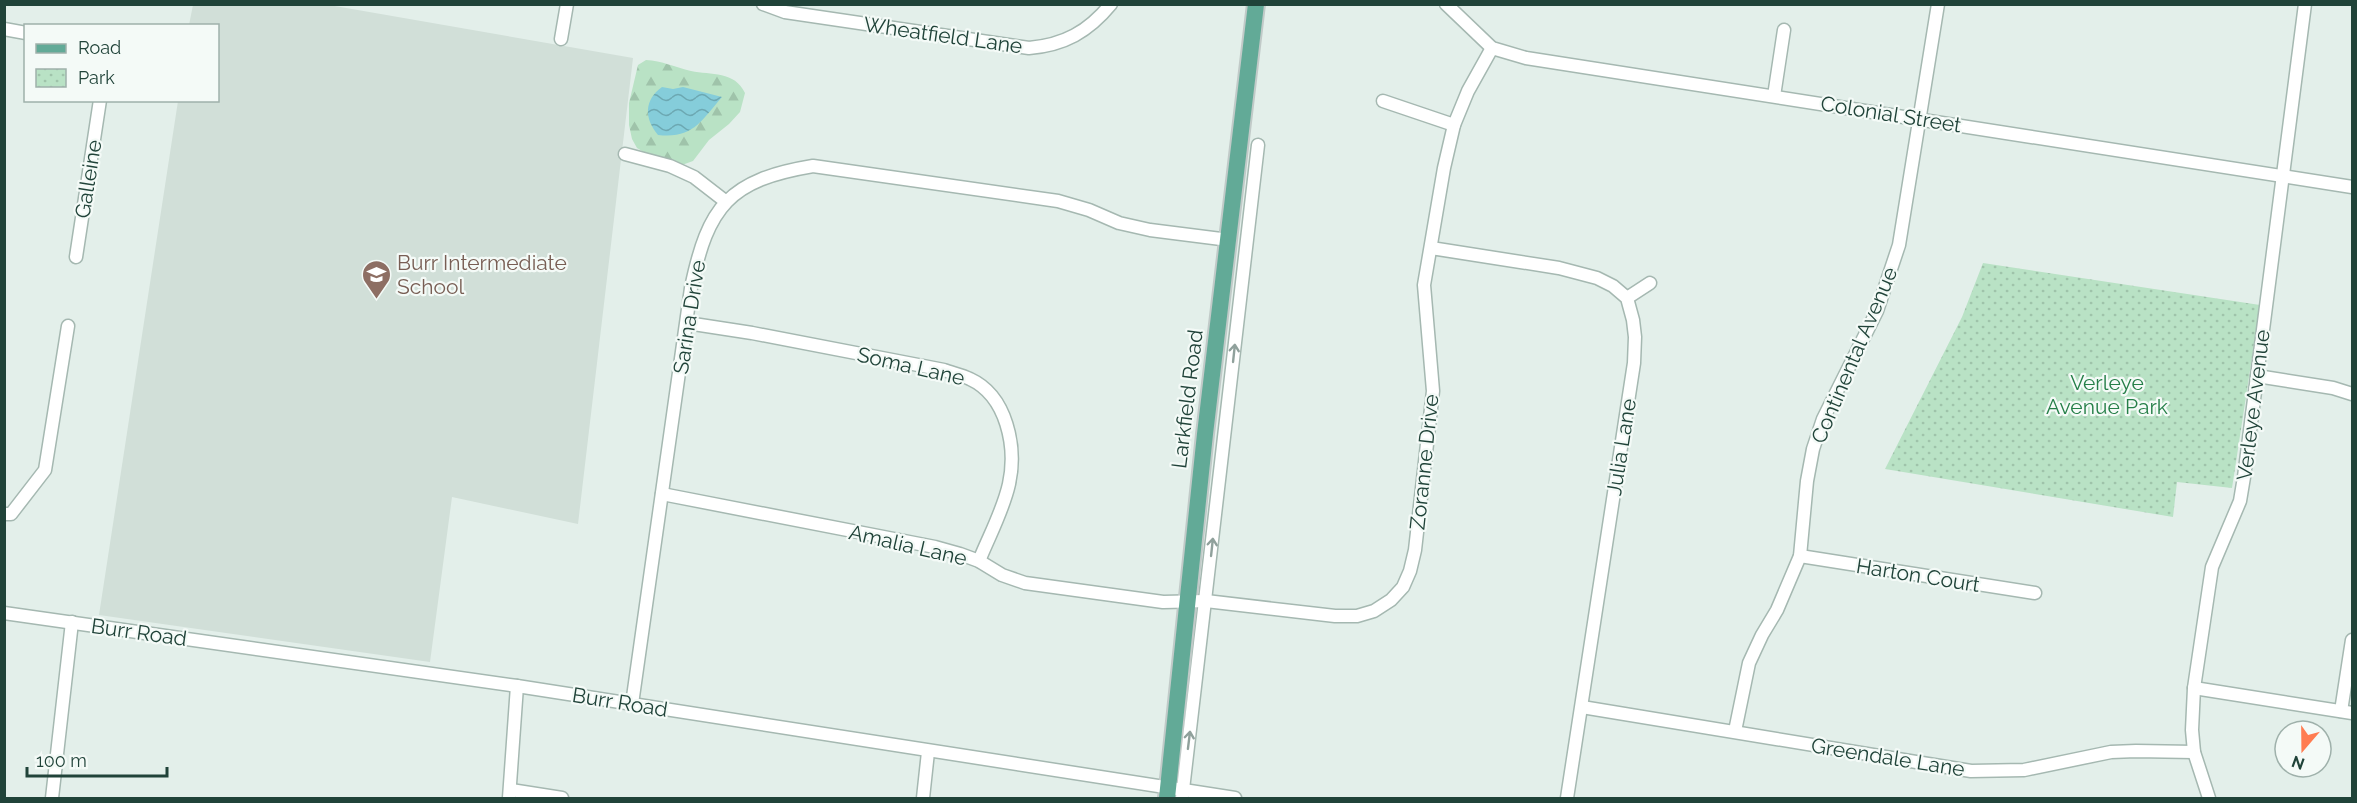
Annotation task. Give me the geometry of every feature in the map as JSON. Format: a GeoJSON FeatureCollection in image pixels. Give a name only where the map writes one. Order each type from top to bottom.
{"type":"FeatureCollection","features":[{"type":"Feature","properties":{"kind":"main road","name":"Larkfield Road"},"geometry":{"type":"LineString","coordinates":[[1175,794],[1187,601],[1256,4]]}},
{"type":"Feature","properties":{"kind":"street"},"geometry":{"type":"LineString","coordinates":[[561,39],[567,4]]}},
{"type":"Feature","properties":{"kind":"street","name":"Wheatfield Lane"},"geometry":{"type":"LineString","coordinates":[[763,4],[785,12],[1029,48],[1050,46],[1072,38],[1100,18],[1111,4]]}},
{"type":"Feature","properties":{"kind":"street","name":"Colonial Street"},"geometry":{"type":"LineString","coordinates":[[1446,4],[1491,48],[1526,58],[2352,187]]}},
{"type":"Feature","properties":{"kind":"street","name":"Continental Avenue"},"geometry":{"type":"LineString","coordinates":[[1735,731],[1749,663],[1762,635],[1778,610],[1800,556],[1807,481],[1813,448],[1823,419],[1877,310],[1890,278],[1899,245],[1938,4]]}},
{"type":"Feature","properties":{"kind":"street","name":"Verleye Avenue"},"geometry":{"type":"LineString","coordinates":[[2209,798],[2194,752],[2194,687],[2212,567],[2240,501],[2306,4]]}},
{"type":"Feature","properties":{"kind":"street"},"geometry":{"type":"LineString","coordinates":[[4,29],[24,33]]}},
{"type":"Feature","properties":{"kind":"street"},"geometry":{"type":"LineString","coordinates":[[1774,96],[1784,30]]}},
{"type":"Feature","properties":{"kind":"street","name":"Zoranne Drive"},"geometry":{"type":"LineString","coordinates":[[1187,601],[1357,616],[1374,611],[1391,600],[1403,587],[1415,550],[1431,421],[1433,391],[1424,285],[1454,124],[1468,91],[1491,48]]}},
{"type":"Feature","properties":{"kind":"street"},"geometry":{"type":"LineString","coordinates":[[1383,101],[1454,124]]}},
{"type":"Feature","properties":{"kind":"street","name":"Galleine"},"geometry":{"type":"LineString","coordinates":[[76,257],[99,102]]}},
{"type":"Feature","properties":{"kind":"street","name":"Larkfield Road"},"geometry":{"type":"LineString","coordinates":[[1175,794],[1206,601],[1258,145]]}},
{"type":"Feature","properties":{"kind":"street"},"geometry":{"type":"LineString","coordinates":[[625,154],[670,166],[694,177],[725,201]]}},
{"type":"Feature","properties":{"kind":"street","name":"Sarina Drive"},"geometry":{"type":"LineString","coordinates":[[632,704],[698,254],[710,226],[725,201],[761,179],[780,172],[813,166],[1058,201],[1089,210],[1119,223],[1150,230],[1229,240]]}},
{"type":"Feature","properties":{"kind":"street"},"geometry":{"type":"LineString","coordinates":[[1431,248],[1559,268],[1588,275],[1613,286],[1627,298],[1650,283]]}},
{"type":"Feature","properties":{"kind":"street","name":"Julia Lane"},"geometry":{"type":"LineString","coordinates":[[1567,798],[1634,363],[1635,337],[1627,298]]}},
{"type":"Feature","properties":{"kind":"street","name":"Soma Lane"},"geometry":{"type":"LineString","coordinates":[[687,323],[752,333],[944,370],[971,379],[991,394],[1003,412],[1009,433],[1010,481],[1002,507],[979,561]]}},
{"type":"Feature","properties":{"kind":"street"},"geometry":{"type":"LineString","coordinates":[[4,514],[11,514],[45,470],[68,326]]}},
{"type":"Feature","properties":{"kind":"street"},"geometry":{"type":"LineString","coordinates":[[2257,376],[2333,388],[2352,394]]}},
{"type":"Feature","properties":{"kind":"street","name":"Amalia Lane"},"geometry":{"type":"LineString","coordinates":[[662,494],[935,548],[979,561],[1002,575],[1025,583],[1163,602],[1187,601]]}},
{"type":"Feature","properties":{"kind":"street","name":"Harton Court"},"geometry":{"type":"LineString","coordinates":[[1800,556],[2035,593]]}},
{"type":"Feature","properties":{"kind":"street","name":"Burr Road"},"geometry":{"type":"LineString","coordinates":[[4,613],[517,686],[1175,794],[1234,798]]}},
{"type":"Feature","properties":{"kind":"street"},"geometry":{"type":"LineString","coordinates":[[52,798],[72,622]]}},
{"type":"Feature","properties":{"kind":"street"},"geometry":{"type":"LineString","coordinates":[[2194,687],[2347,712],[2352,640]]}},
{"type":"Feature","properties":{"kind":"street"},"geometry":{"type":"LineString","coordinates":[[517,686],[510,794],[562,798]]}},
{"type":"Feature","properties":{"kind":"street","name":"Greendale Lane"},"geometry":{"type":"LineString","coordinates":[[1582,706],[1971,771],[2024,770],[2111,752],[2194,752]]}},
{"type":"Feature","properties":{"kind":"street"},"geometry":{"type":"LineString","coordinates":[[923,798],[928,752]]}},
{"type":"Feature","properties":{"kind":"shaded area","name":"Burr Intermediate School"},"geometry":{"type":"Polygon","coordinates":[[[193,5],[329,5],[633,58],[578,524],[452,497],[430,662],[99,615],[178,102],[219,102],[219,24],[189,24],[193,5]]]}},
{"type":"Feature","properties":{"kind":"green space"},"geometry":{"type":"Polygon","coordinates":[[[646,60],[729,77],[741,86],[745,93],[740,112],[709,140],[693,161],[682,165],[652,157],[637,148],[632,139],[629,125],[629,103],[638,65],[646,60]]]}},
{"type":"Feature","properties":{"kind":"green space","name":"Verleye Avenue Park"},"geometry":{"type":"Polygon","coordinates":[[[1983,263],[2260,305],[2232,488],[2177,482],[2173,517],[1885,469],[1962,317],[1983,263]]]}},
{"type":"Feature","properties":{"kind":"water"},"geometry":{"type":"Polygon","coordinates":[[[662,87],[673,89],[683,87],[722,97],[695,127],[680,134],[658,135],[650,122],[648,110],[652,98],[662,87]]]}},
{"type":"Feature","properties":{"kind":"place","name":"Burr Intermediate School"},"geometry":{"type":"Point","coordinates":[376,300]}}]}
